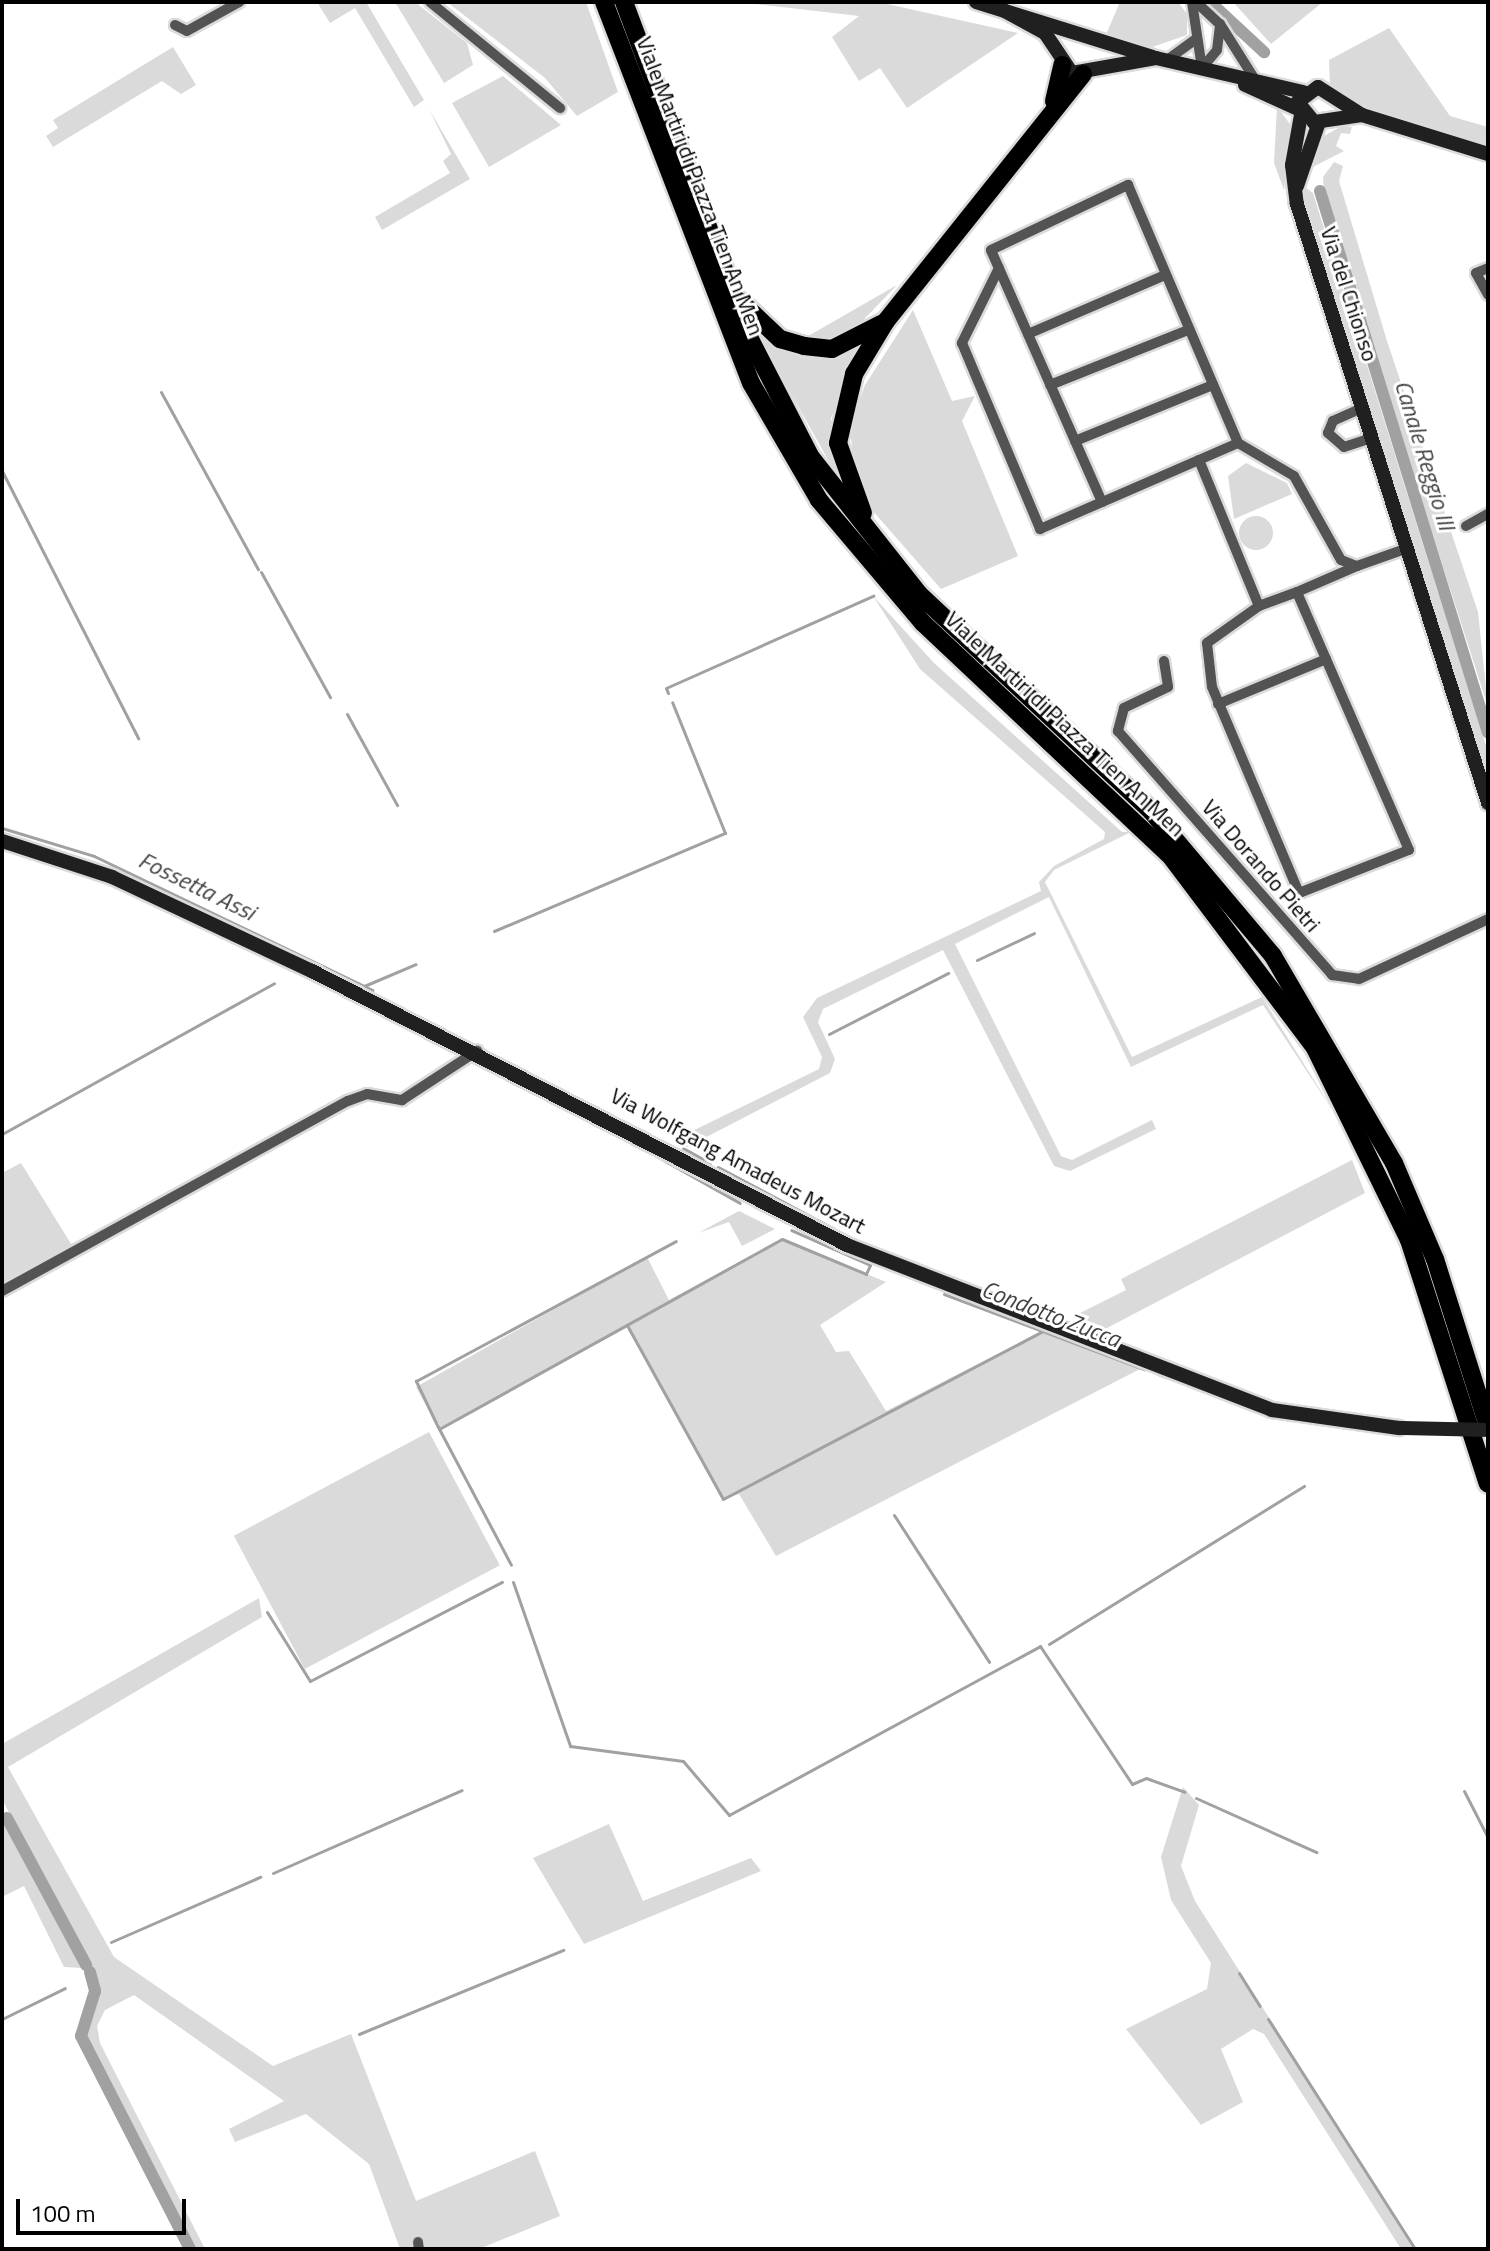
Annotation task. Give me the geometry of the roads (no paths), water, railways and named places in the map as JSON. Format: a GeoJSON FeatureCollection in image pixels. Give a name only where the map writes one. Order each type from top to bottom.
{"type":"FeatureCollection","features":[{"type":"Feature","properties":{"kind":"highway","name":"Viale Martiri di Piazza Tien An Men"},"geometry":{"type":"LineString","coordinates":[[604,2],[733,341],[773,427],[819,500],[923,623],[1172,858],[1315,1048],[1404,1226],[1488,1484]]}},
{"type":"Feature","properties":{"kind":"highway","name":"Viale Martiri di Piazza Tien An Men"},"geometry":{"type":"LineString","coordinates":[[624,2],[732,291],[810,456],[919,594],[1171,832],[1303,1000],[1415,1209],[1488,1428]]}},
{"type":"Feature","properties":{"kind":"highway"},"geometry":{"type":"LineString","coordinates":[[1051,110],[1061,58]]}},
{"type":"Feature","properties":{"kind":"highway"},"geometry":{"type":"LineString","coordinates":[[919,594],[852,495],[838,443],[847,391],[886,321],[1051,110],[1090,70]]}},
{"type":"Feature","properties":{"kind":"highway"},"geometry":{"type":"LineString","coordinates":[[732,291],[780,339],[804,346],[832,349],[886,321]]}},
{"type":"Feature","properties":{"kind":"main road"},"geometry":{"type":"LineString","coordinates":[[976,2],[1162,59],[1303,92],[1318,87],[1333,100],[1362,115],[1488,154]]}},
{"type":"Feature","properties":{"kind":"main road"},"geometry":{"type":"LineString","coordinates":[[1003,10],[1045,33],[1061,58],[1090,70],[1162,59]]}},
{"type":"Feature","properties":{"kind":"main road"},"geometry":{"type":"LineString","coordinates":[[1061,58],[1075,33]]}},
{"type":"Feature","properties":{"kind":"main road"},"geometry":{"type":"LineString","coordinates":[[1090,70],[1096,40]]}},
{"type":"Feature","properties":{"kind":"main road"},"geometry":{"type":"LineString","coordinates":[[1209,70],[1323,120],[1362,115]]}},
{"type":"Feature","properties":{"kind":"main road","name":"Via del Chionso"},"geometry":{"type":"LineString","coordinates":[[1303,92],[1295,192],[1488,803]]}},
{"type":"Feature","properties":{"kind":"main road"},"geometry":{"type":"LineString","coordinates":[[1295,192],[1333,100]]}},
{"type":"Feature","properties":{"kind":"main road","name":"Via Wolfgang Amadeus Mozart"},"geometry":{"type":"LineString","coordinates":[[2,841],[112,877],[478,1050],[847,1245],[1251,1403],[1317,1420],[1399,1428],[1488,1428]]}},
{"type":"Feature","properties":{"kind":"street"},"geometry":{"type":"LineString","coordinates":[[175,25],[187,31],[239,2]]}},
{"type":"Feature","properties":{"kind":"street"},"geometry":{"type":"LineString","coordinates":[[430,2],[560,108]]}},
{"type":"Feature","properties":{"kind":"street"},"geometry":{"type":"LineString","coordinates":[[1194,2],[1220,24],[1256,79]]}},
{"type":"Feature","properties":{"kind":"street"},"geometry":{"type":"LineString","coordinates":[[1194,2],[1198,34],[1209,70]]}},
{"type":"Feature","properties":{"kind":"street"},"geometry":{"type":"LineString","coordinates":[[1162,59],[1198,34],[1220,24]]}},
{"type":"Feature","properties":{"kind":"street"},"geometry":{"type":"LineString","coordinates":[[1209,70],[1217,50],[1220,24]]}},
{"type":"Feature","properties":{"kind":"street"},"geometry":{"type":"LineString","coordinates":[[1102,502],[991,250],[1128,185],[1238,443],[1294,476],[1328,549],[1357,566]]}},
{"type":"Feature","properties":{"kind":"street"},"geometry":{"type":"LineString","coordinates":[[999,268],[962,343],[1040,529],[1238,443]]}},
{"type":"Feature","properties":{"kind":"street"},"geometry":{"type":"LineString","coordinates":[[1488,268],[1476,273],[1488,295]]}},
{"type":"Feature","properties":{"kind":"street"},"geometry":{"type":"LineString","coordinates":[[1028,334],[1165,275]]}},
{"type":"Feature","properties":{"kind":"street"},"geometry":{"type":"LineString","coordinates":[[1050,385],[1188,330]]}},
{"type":"Feature","properties":{"kind":"street"},"geometry":{"type":"LineString","coordinates":[[1075,441],[1213,385]]}},
{"type":"Feature","properties":{"kind":"street"},"geometry":{"type":"LineString","coordinates":[[1362,408],[1333,421],[1328,433],[1344,447],[1372,438]]}},
{"type":"Feature","properties":{"kind":"street"},"geometry":{"type":"LineString","coordinates":[[1199,460],[1259,606]]}},
{"type":"Feature","properties":{"kind":"street"},"geometry":{"type":"LineString","coordinates":[[1466,526],[1488,514]]}},
{"type":"Feature","properties":{"kind":"street"},"geometry":{"type":"LineString","coordinates":[[1297,592],[1409,850],[1299,893],[1218,704],[1207,643],[1259,606],[1408,548]]}},
{"type":"Feature","properties":{"kind":"street"},"geometry":{"type":"LineString","coordinates":[[1218,704],[1326,659]]}},
{"type":"Feature","properties":{"kind":"street","name":"Via Dorando Pietri"},"geometry":{"type":"LineString","coordinates":[[1164,661],[1168,687],[1124,708],[1118,731],[1332,975],[1359,979],[1488,919]]}},
{"type":"Feature","properties":{"kind":"street"},"geometry":{"type":"LineString","coordinates":[[2,1291],[348,1101],[367,1094],[402,1100],[478,1050]]}},
{"type":"Feature","properties":{"kind":"waterway","name":"Canale Reggio III"},"geometry":{"type":"LineString","coordinates":[[1210,2],[1264,52]]}},
{"type":"Feature","properties":{"kind":"waterway","name":"Canale Reggio III"},"geometry":{"type":"LineString","coordinates":[[1320,191],[1488,733]]}},
{"type":"Feature","properties":{"kind":"waterway"},"geometry":{"type":"LineString","coordinates":[[161,392],[258,569]]}},
{"type":"Feature","properties":{"kind":"waterway"},"geometry":{"type":"LineString","coordinates":[[2,471],[138,738]]}},
{"type":"Feature","properties":{"kind":"waterway"},"geometry":{"type":"LineString","coordinates":[[261,572],[330,697]]}},
{"type":"Feature","properties":{"kind":"waterway"},"geometry":{"type":"LineString","coordinates":[[668,693],[666,688],[873,596]]}},
{"type":"Feature","properties":{"kind":"waterway"},"geometry":{"type":"LineString","coordinates":[[494,931],[725,833],[672,702]]}},
{"type":"Feature","properties":{"kind":"waterway"},"geometry":{"type":"LineString","coordinates":[[347,714],[397,805]]}},
{"type":"Feature","properties":{"kind":"waterway","name":"Fossetta Assi"},"geometry":{"type":"LineString","coordinates":[[2,828],[94,856],[372,990]]}},
{"type":"Feature","properties":{"kind":"waterway"},"geometry":{"type":"LineString","coordinates":[[977,960],[1034,933]]}},
{"type":"Feature","properties":{"kind":"waterway"},"geometry":{"type":"LineString","coordinates":[[364,986],[416,964]]}},
{"type":"Feature","properties":{"kind":"waterway"},"geometry":{"type":"LineString","coordinates":[[829,1034],[948,973]]}},
{"type":"Feature","properties":{"kind":"waterway"},"geometry":{"type":"LineString","coordinates":[[2,1134],[274,983]]}},
{"type":"Feature","properties":{"kind":"waterway","name":"Fossetta Assi"},"geometry":{"type":"LineString","coordinates":[[683,1148],[710,1163]]}},
{"type":"Feature","properties":{"kind":"waterway","name":"Condotto Zucca"},"geometry":{"type":"LineString","coordinates":[[649,1152],[740,1203]]}},
{"type":"Feature","properties":{"kind":"waterway","name":"Fossetta Assi"},"geometry":{"type":"LineString","coordinates":[[718,1167],[834,1229]]}},
{"type":"Feature","properties":{"kind":"waterway"},"geometry":{"type":"LineString","coordinates":[[439,1429],[782,1239],[866,1274],[870,1265],[791,1230]]}},
{"type":"Feature","properties":{"kind":"waterway"},"geometry":{"type":"LineString","coordinates":[[436,1423],[416,1381],[676,1241]]}},
{"type":"Feature","properties":{"kind":"waterway","name":"Condotto Zucca"},"geometry":{"type":"LineString","coordinates":[[944,1294],[1144,1369]]}},
{"type":"Feature","properties":{"kind":"waterway"},"geometry":{"type":"LineString","coordinates":[[628,1327],[723,1499],[1043,1331]]}},
{"type":"Feature","properties":{"kind":"waterway","name":"Condotto Zucca"},"geometry":{"type":"LineString","coordinates":[[1158,1374],[1189,1385]]}},
{"type":"Feature","properties":{"kind":"waterway"},"geometry":{"type":"LineString","coordinates":[[437,1425],[511,1565]]}},
{"type":"Feature","properties":{"kind":"waterway"},"geometry":{"type":"LineString","coordinates":[[1049,1644],[1304,1486]]}},
{"type":"Feature","properties":{"kind":"waterway"},"geometry":{"type":"LineString","coordinates":[[894,1515],[989,1662]]}},
{"type":"Feature","properties":{"kind":"waterway"},"geometry":{"type":"LineString","coordinates":[[267,1612],[310,1681],[502,1582]]}},
{"type":"Feature","properties":{"kind":"waterway"},"geometry":{"type":"LineString","coordinates":[[513,1582],[570,1746],[683,1761],[729,1815],[1040,1646],[1132,1784],[1146,1778],[1185,1792]]}},
{"type":"Feature","properties":{"kind":"waterway"},"geometry":{"type":"LineString","coordinates":[[273,1873],[462,1790]]}},
{"type":"Feature","properties":{"kind":"waterway"},"geometry":{"type":"LineString","coordinates":[[1464,1791],[1488,1838]]}},
{"type":"Feature","properties":{"kind":"waterway"},"geometry":{"type":"LineString","coordinates":[[1196,1798],[1316,1852]]}},
{"type":"Feature","properties":{"kind":"waterway"},"geometry":{"type":"LineString","coordinates":[[7,1818],[86,1965]]}},
{"type":"Feature","properties":{"kind":"waterway"},"geometry":{"type":"LineString","coordinates":[[111,1942],[260,1877]]}},
{"type":"Feature","properties":{"kind":"waterway"},"geometry":{"type":"LineString","coordinates":[[359,2034],[563,1950]]}},
{"type":"Feature","properties":{"kind":"waterway"},"geometry":{"type":"LineString","coordinates":[[90,1972],[95,1991],[81,2036],[190,2249]]}},
{"type":"Feature","properties":{"kind":"waterway"},"geometry":{"type":"LineString","coordinates":[[1239,1973],[1260,2006]]}},
{"type":"Feature","properties":{"kind":"waterway"},"geometry":{"type":"LineString","coordinates":[[2,2019],[65,1988]]}},
{"type":"Feature","properties":{"kind":"waterway"},"geometry":{"type":"LineString","coordinates":[[1268,2019],[1415,2249]]}}]}
